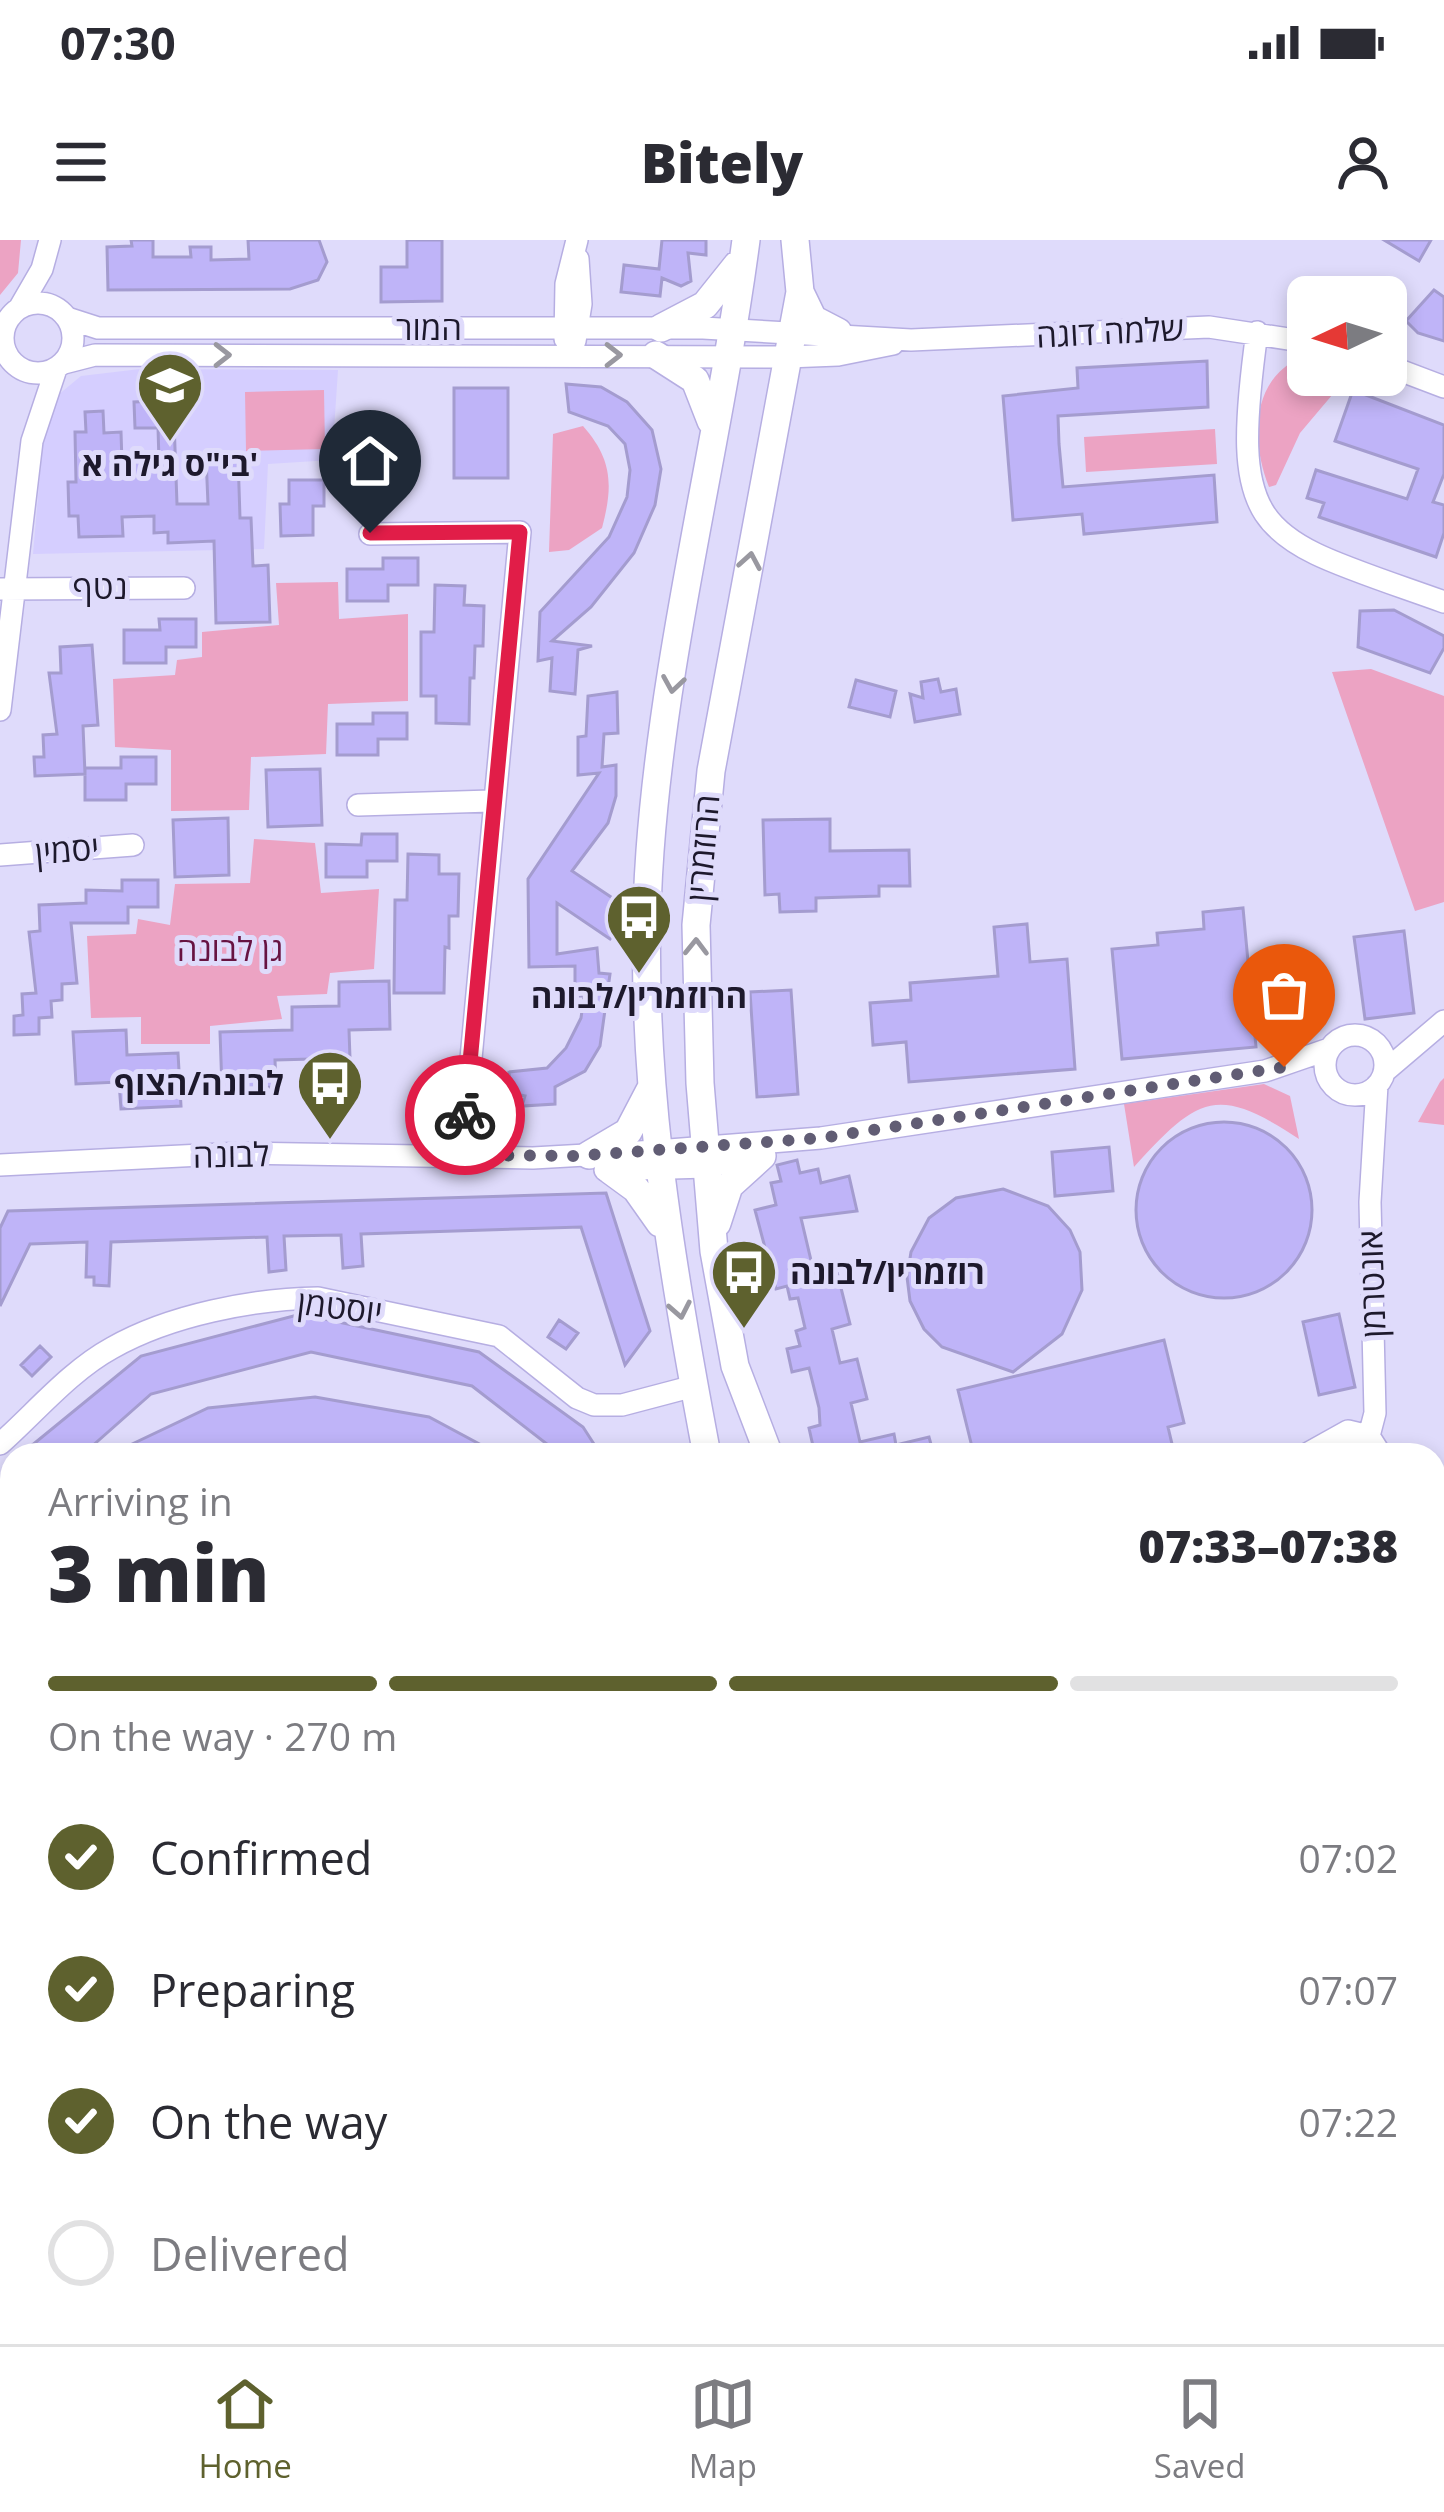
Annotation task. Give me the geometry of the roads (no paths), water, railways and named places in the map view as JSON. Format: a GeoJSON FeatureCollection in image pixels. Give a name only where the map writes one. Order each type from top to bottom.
{"type":"FeatureCollection","features":[{"type":"Feature","properties":{"kind":"main road","name":"הרוזמרין"},"geometry":{"type":"LineString","coordinates":[[764,1443],[735,1366],[714,1251],[695,994],[702,836],[800,292],[795,240]]}},
{"type":"Feature","properties":{"kind":"main road","name":"הרוזמרין"},"geometry":{"type":"LineString","coordinates":[[705,1443],[665,1234],[657,1160],[651,1086],[650,848],[746,245]]}},
{"type":"Feature","properties":{"kind":"main road"},"geometry":{"type":"LineString","coordinates":[[712,444],[702,389],[658,341],[705,305],[746,245]]}},
{"type":"Feature","properties":{"kind":"main road"},"geometry":{"type":"LineString","coordinates":[[800,292],[813,320],[838,332]]}},
{"type":"Feature","properties":{"kind":"main road"},"geometry":{"type":"LineString","coordinates":[[651,1086],[628,1132],[600,1163],[636,1189],[665,1234]]}},
{"type":"Feature","properties":{"kind":"main road"},"geometry":{"type":"LineString","coordinates":[[714,1251],[729,1186],[762,1156]]}},
{"type":"Feature","properties":{"kind":"street"},"geometry":{"type":"LineString","coordinates":[[32,441],[3,334],[10,312],[50,243]]}},
{"type":"Feature","properties":{"kind":"street"},"geometry":{"type":"LineString","coordinates":[[0,710],[8,588],[32,441],[74,336],[64,315],[50,243]]}},
{"type":"Feature","properties":{"kind":"street"},"geometry":{"type":"LineString","coordinates":[[571,328],[581,288],[577,243]]}},
{"type":"Feature","properties":{"kind":"street"},"geometry":{"type":"LineString","coordinates":[[570,355],[577,243]]}},
{"type":"Feature","properties":{"kind":"street"},"geometry":{"type":"LineString","coordinates":[[581,288],[602,317],[625,328]]}},
{"type":"Feature","properties":{"kind":"street"},"geometry":{"type":"LineString","coordinates":[[10,312],[41,303],[64,315]]}},
{"type":"Feature","properties":{"kind":"street","name":"המור"},"geometry":{"type":"LineString","coordinates":[[64,315],[98,328],[625,328],[658,341]]}},
{"type":"Feature","properties":{"kind":"street","name":"שלמה דוגה"},"geometry":{"type":"LineString","coordinates":[[790,344],[838,332],[911,340],[1183,328],[1287,338]]}},
{"type":"Feature","properties":{"kind":"street"},"geometry":{"type":"LineString","coordinates":[[1257,332],[1245,444],[1251,490],[1270,522],[1314,555],[1444,602]]}},
{"type":"Feature","properties":{"kind":"street","name":"שלמה דוגה"},"geometry":{"type":"LineString","coordinates":[[790,344],[838,356],[911,340]]}},
{"type":"Feature","properties":{"kind":"street","name":"המור"},"geometry":{"type":"LineString","coordinates":[[60,366],[94,355],[570,355],[658,341],[790,344]]}},
{"type":"Feature","properties":{"kind":"street"},"geometry":{"type":"LineString","coordinates":[[12,364],[39,374],[60,366]]}},
{"type":"Feature","properties":{"kind":"street"},"geometry":{"type":"LineString","coordinates":[[1407,373],[1444,386]]}},
{"type":"Feature","properties":{"kind":"street"},"geometry":{"type":"LineString","coordinates":[[370,533],[520,532],[491,801],[462,1155]]}},
{"type":"Feature","properties":{"kind":"street","name":"נטף"},"geometry":{"type":"LineString","coordinates":[[8,588],[184,588]]}},
{"type":"Feature","properties":{"kind":"street"},"geometry":{"type":"LineString","coordinates":[[358,805],[491,801]]}},
{"type":"Feature","properties":{"kind":"street","name":"יסמין"},"geometry":{"type":"LineString","coordinates":[[0,855],[133,844]]}},
{"type":"Feature","properties":{"kind":"street"},"geometry":{"type":"LineString","coordinates":[[705,1157],[1265,1071],[1329,1049],[1345,1036],[1373,1040],[1440,1024]]}},
{"type":"Feature","properties":{"kind":"street"},"geometry":{"type":"LineString","coordinates":[[1265,1071],[1364,1094],[1440,1024]]}},
{"type":"Feature","properties":{"kind":"street"},"geometry":{"type":"LineString","coordinates":[[1373,1040],[1384,1058],[1380,1078]]}},
{"type":"Feature","properties":{"kind":"street"},"geometry":{"type":"LineString","coordinates":[[1329,1049],[1325,1069],[1366,1114],[1372,1132]]}},
{"type":"Feature","properties":{"kind":"street","name":"אונטרמן"},"geometry":{"type":"LineString","coordinates":[[1375,1443],[1372,1132],[1380,1078]]}},
{"type":"Feature","properties":{"kind":"street"},"geometry":{"type":"LineString","coordinates":[[705,1157],[762,1156],[821,1138]]}},
{"type":"Feature","properties":{"kind":"street","name":"לבונה"},"geometry":{"type":"LineString","coordinates":[[0,1165],[242,1154],[462,1155],[600,1163],[705,1157]]}},
{"type":"Feature","properties":{"kind":"street","name":"יוסטמן"},"geometry":{"type":"LineString","coordinates":[[6,1430],[82,1369],[140,1334],[293,1298],[318,1298],[499,1336],[577,1398],[594,1406],[622,1405],[694,1387]]}},
{"type":"Feature","properties":{"kind":"street"},"geometry":{"type":"LineString","coordinates":[[1332,1443],[1348,1431],[1371,1443]]}},
{"type":"Feature","properties":{"kind":"place","name":"בי\"ס גילה א'"},"geometry":{"type":"Point","coordinates":[170,444]}},
{"type":"Feature","properties":{"kind":"place","name":"הרוזמרין/לבונה"},"geometry":{"type":"Point","coordinates":[639,976]}},
{"type":"Feature","properties":{"kind":"place","name":"לבונה/הצוף"},"geometry":{"type":"Point","coordinates":[330,1142]}},
{"type":"Feature","properties":{"kind":"place","name":"רוזמרין/לבונה"},"geometry":{"type":"Point","coordinates":[744,1331]}},
{"type":"Feature","properties":{"kind":"park label","name":"גן לבונה"},"geometry":{"type":"Point","coordinates":[230,949]}}]}
